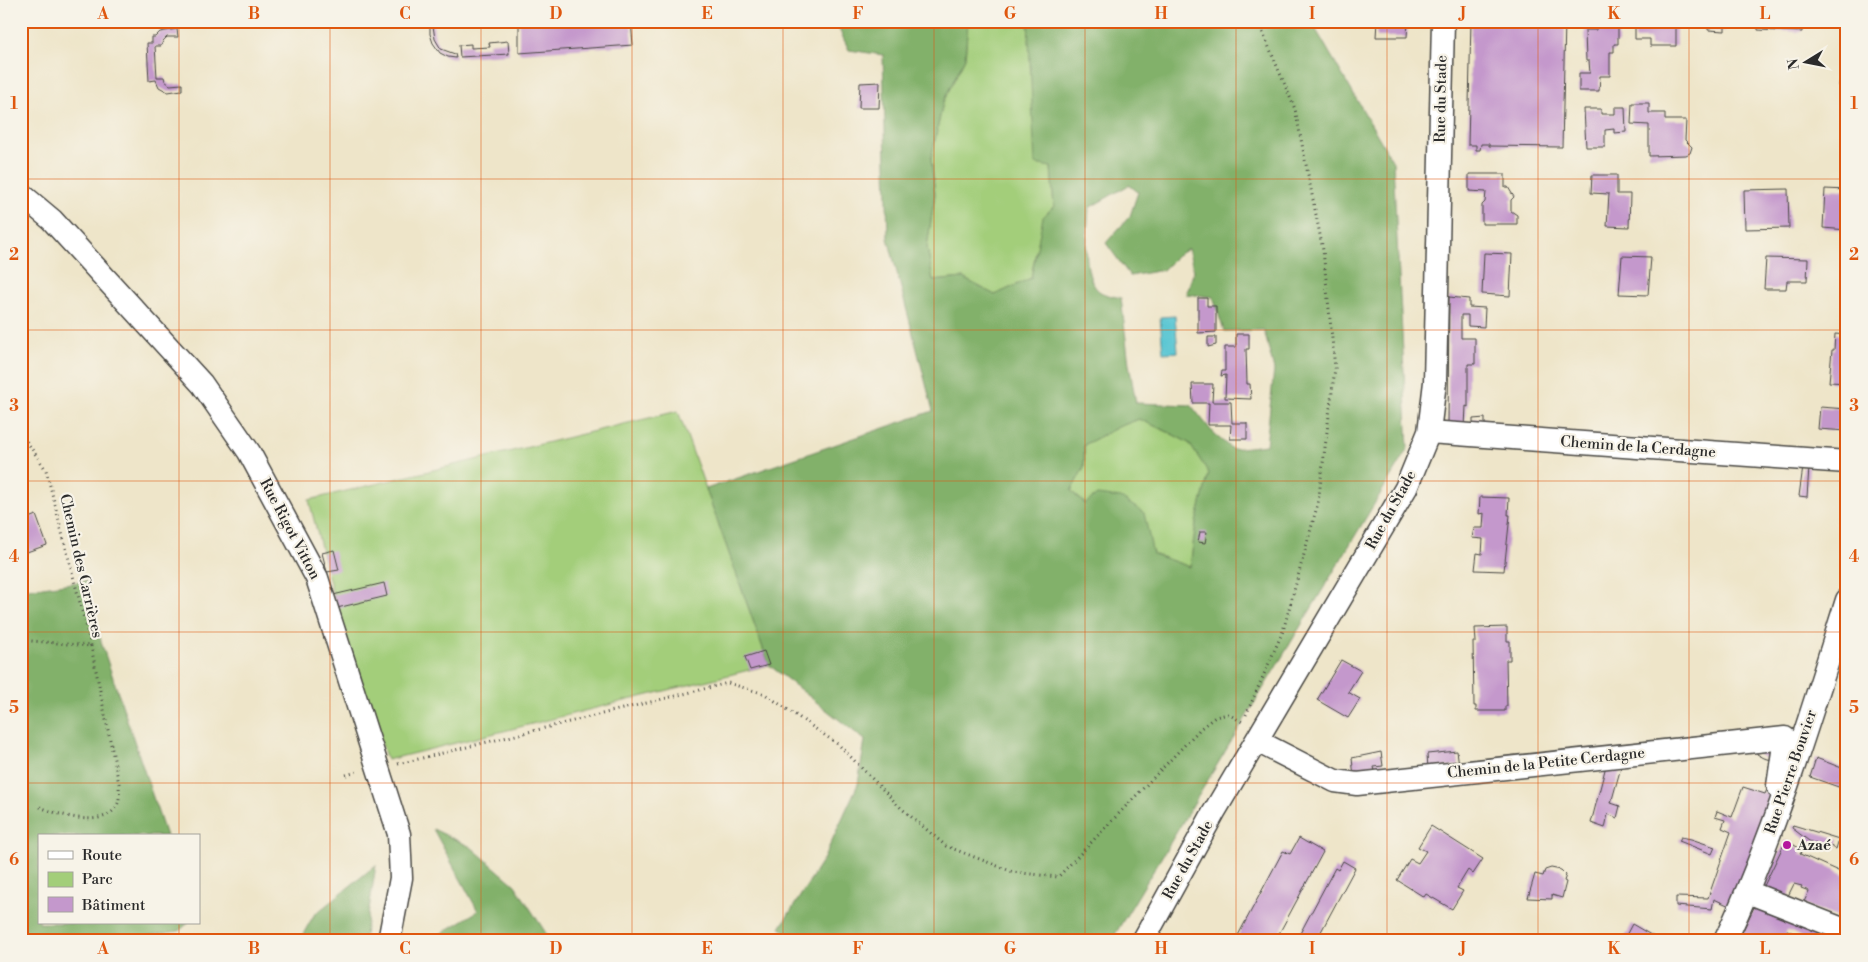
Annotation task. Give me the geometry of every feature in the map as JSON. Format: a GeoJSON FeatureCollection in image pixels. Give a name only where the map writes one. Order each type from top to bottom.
{"type":"FeatureCollection","features":[{"type":"Feature","properties":{"kind":"street","name":"Rue du Stade"},"geometry":{"type":"LineString","coordinates":[[1143,941],[1214,812],[1406,488],[1429,432],[1435,382],[1443,21]]}},
{"type":"Feature","properties":{"kind":"street","name":"Rue Rigot Vitton"},"geometry":{"type":"LineString","coordinates":[[21,194],[52,220],[202,384],[249,452],[317,578],[377,769],[400,834],[400,878],[388,941]]}},
{"type":"Feature","properties":{"kind":"street","name":"Chemin de la Cerdagne"},"geometry":{"type":"LineString","coordinates":[[1429,432],[1847,462]]}},
{"type":"Feature","properties":{"kind":"street","name":"Rue Pierre Bouvier"},"geometry":{"type":"LineString","coordinates":[[1725,941],[1748,892],[1802,745],[1847,600]]}},
{"type":"Feature","properties":{"kind":"street","name":"Chemin de la Petite Cerdagne"},"geometry":{"type":"LineString","coordinates":[[1257,741],[1335,781],[1357,784],[1785,738],[1778,786],[1783,796]]}},
{"type":"Feature","properties":{"kind":"street"},"geometry":{"type":"LineString","coordinates":[[1748,892],[1847,930]]}},
{"type":"Feature","properties":{"kind":"path"},"geometry":{"type":"LineString","coordinates":[[377,769],[728,683],[766,694],[838,745],[901,808],[946,846],[1013,872],[1058,877],[1214,717],[1228,714],[1242,722],[1282,631],[1318,503],[1334,368],[1323,250],[1294,108],[1258,21]]}},
{"type":"Feature","properties":{"kind":"path","name":"Chemin des Carrières"},"geometry":{"type":"LineString","coordinates":[[21,433],[46,470],[91,646],[21,640]]}},
{"type":"Feature","properties":{"kind":"path"},"geometry":{"type":"LineString","coordinates":[[40,807],[60,815],[86,820],[109,814],[118,803],[119,784],[91,646]]}},
{"type":"Feature","properties":{"kind":"green space"},"geometry":{"type":"Polygon","coordinates":[[[835,21],[968,21],[965,58],[943,102],[931,159],[935,194],[927,247],[933,281],[963,278],[995,295],[1031,278],[1043,217],[1054,206],[1051,167],[1035,164],[1028,21],[1311,21],[1393,162],[1408,448],[1111,941],[804,941],[780,928],[823,860],[858,784],[865,740],[769,665],[706,489],[933,411],[888,238],[883,55],[849,50],[835,21]],[[1129,185],[1089,208],[1086,251],[1089,274],[1093,284],[1101,292],[1121,298],[1136,403],[1191,405],[1214,434],[1232,449],[1266,445],[1274,370],[1264,330],[1224,331],[1213,297],[1186,294],[1194,271],[1188,249],[1179,254],[1163,270],[1130,276],[1106,243],[1130,216],[1138,192],[1129,185]],[[1139,419],[1118,427],[1084,445],[1084,467],[1071,491],[1085,504],[1097,495],[1121,498],[1144,513],[1153,554],[1190,567],[1196,523],[1209,473],[1189,443],[1139,419]]]}},
{"type":"Feature","properties":{"kind":"green space"},"geometry":{"type":"Polygon","coordinates":[[[968,21],[1028,21],[1030,45],[1051,167],[1054,207],[1036,251],[1031,278],[995,295],[963,278],[933,281],[927,247],[935,194],[931,159],[943,102],[965,58],[968,21]]]}},
{"type":"Feature","properties":{"kind":"green space"},"geometry":{"type":"Polygon","coordinates":[[[678,411],[769,665],[387,760],[336,607],[309,500],[678,411]]]}},
{"type":"Feature","properties":{"kind":"green space"},"geometry":{"type":"Polygon","coordinates":[[[1139,419],[1189,443],[1209,473],[1196,523],[1190,567],[1153,554],[1071,491],[1084,467],[1084,445],[1118,427],[1139,419]]]}},
{"type":"Feature","properties":{"kind":"green space"},"geometry":{"type":"Polygon","coordinates":[[[86,581],[102,645],[165,834],[38,834],[38,924],[187,924],[179,931],[108,941],[21,941],[21,590],[86,581]]]}},
{"type":"Feature","properties":{"kind":"green space"},"geometry":{"type":"Polygon","coordinates":[[[433,829],[471,847],[515,885],[551,941],[429,941],[478,911],[433,829]]]}},
{"type":"Feature","properties":{"kind":"green space"},"geometry":{"type":"Polygon","coordinates":[[[376,865],[364,941],[299,941],[314,915],[376,865]]]}},
{"type":"Feature","properties":{"kind":"water"},"geometry":{"type":"Polygon","coordinates":[[[1175,316],[1178,352],[1163,353],[1160,317],[1175,316]]]}},
{"type":"Feature","properties":{"kind":"building"},"geometry":{"type":"Polygon","coordinates":[[[430,21],[434,21],[435,39],[441,49],[455,54],[456,58],[440,53],[433,43],[430,34],[430,21]]]}},
{"type":"Feature","properties":{"kind":"building"},"geometry":{"type":"Polygon","coordinates":[[[519,21],[631,21],[633,45],[519,53],[519,21]]]}},
{"type":"Feature","properties":{"kind":"building"},"geometry":{"type":"Polygon","coordinates":[[[1377,21],[1408,21],[1407,37],[1376,37],[1377,21]]]}},
{"type":"Feature","properties":{"kind":"building"},"geometry":{"type":"Polygon","coordinates":[[[1471,21],[1565,21],[1562,147],[1489,146],[1489,144],[1481,144],[1480,150],[1476,150],[1476,145],[1468,145],[1471,21]]]}},
{"type":"Feature","properties":{"kind":"building"},"geometry":{"type":"Polygon","coordinates":[[[1596,21],[1612,21],[1613,24],[1618,24],[1618,44],[1614,44],[1614,52],[1610,52],[1610,76],[1600,76],[1599,91],[1579,91],[1579,73],[1590,73],[1589,61],[1586,61],[1585,30],[1596,30],[1596,21]]]}},
{"type":"Feature","properties":{"kind":"building"},"geometry":{"type":"Polygon","coordinates":[[[1635,21],[1676,21],[1676,46],[1650,46],[1650,39],[1635,39],[1635,21]]]}},
{"type":"Feature","properties":{"kind":"building"},"geometry":{"type":"Polygon","coordinates":[[[1708,21],[1725,21],[1725,31],[1708,30],[1708,21]]]}},
{"type":"Feature","properties":{"kind":"building"},"geometry":{"type":"Polygon","coordinates":[[[1758,21],[1802,21],[1802,32],[1758,30],[1758,21]]]}},
{"type":"Feature","properties":{"kind":"building"},"geometry":{"type":"Polygon","coordinates":[[[177,29],[178,37],[167,37],[161,46],[155,46],[157,77],[164,77],[165,81],[170,85],[182,84],[182,90],[168,92],[159,87],[156,80],[149,81],[147,43],[152,43],[152,37],[155,37],[160,32],[177,29]]]}},
{"type":"Feature","properties":{"kind":"building"},"geometry":{"type":"Polygon","coordinates":[[[508,41],[509,54],[460,57],[459,45],[471,44],[471,48],[490,47],[489,43],[508,41]]]}},
{"type":"Feature","properties":{"kind":"building"},"geometry":{"type":"Polygon","coordinates":[[[1840,76],[1845,76],[1846,86],[1839,86],[1840,76]]]}},
{"type":"Feature","properties":{"kind":"building"},"geometry":{"type":"Polygon","coordinates":[[[880,82],[879,108],[859,108],[860,83],[880,82]]]}},
{"type":"Feature","properties":{"kind":"building"},"geometry":{"type":"Polygon","coordinates":[[[1632,103],[1649,103],[1649,113],[1665,113],[1665,120],[1686,120],[1685,140],[1692,147],[1690,153],[1686,155],[1649,156],[1649,125],[1631,124],[1632,103]]]}},
{"type":"Feature","properties":{"kind":"building"},"geometry":{"type":"Polygon","coordinates":[[[1615,107],[1625,107],[1626,132],[1614,133],[1614,129],[1605,130],[1605,147],[1586,147],[1584,109],[1601,109],[1601,114],[1615,114],[1615,107]]]}},
{"type":"Feature","properties":{"kind":"building"},"geometry":{"type":"Polygon","coordinates":[[[1469,174],[1505,174],[1505,187],[1508,187],[1514,197],[1511,200],[1511,211],[1517,215],[1517,224],[1482,224],[1482,205],[1485,202],[1486,192],[1469,191],[1469,174]]]}},
{"type":"Feature","properties":{"kind":"building"},"geometry":{"type":"Polygon","coordinates":[[[1592,175],[1617,175],[1617,194],[1630,194],[1629,227],[1607,226],[1609,194],[1591,193],[1592,175]]]}},
{"type":"Feature","properties":{"kind":"building"},"geometry":{"type":"Polygon","coordinates":[[[1788,189],[1789,228],[1745,229],[1744,190],[1788,189]]]}},
{"type":"Feature","properties":{"kind":"building"},"geometry":{"type":"Polygon","coordinates":[[[1825,189],[1847,190],[1847,230],[1823,228],[1825,189]]]}},
{"type":"Feature","properties":{"kind":"building"},"geometry":{"type":"Polygon","coordinates":[[[1484,253],[1512,254],[1510,296],[1482,294],[1484,253]]]}},
{"type":"Feature","properties":{"kind":"building"},"geometry":{"type":"Polygon","coordinates":[[[1622,256],[1651,257],[1648,295],[1619,294],[1622,256]]]}},
{"type":"Feature","properties":{"kind":"building"},"geometry":{"type":"Polygon","coordinates":[[[1766,258],[1808,259],[1807,281],[1787,281],[1786,289],[1764,289],[1766,258]]]}},
{"type":"Feature","properties":{"kind":"building"},"geometry":{"type":"Polygon","coordinates":[[[1449,297],[1469,299],[1469,307],[1485,308],[1484,327],[1468,326],[1468,315],[1461,315],[1461,338],[1475,338],[1475,364],[1468,364],[1468,407],[1466,406],[1465,427],[1448,426],[1449,297]]]}},
{"type":"Feature","properties":{"kind":"building"},"geometry":{"type":"Polygon","coordinates":[[[1198,298],[1207,298],[1207,306],[1216,306],[1216,332],[1198,333],[1198,298]]]}},
{"type":"Feature","properties":{"kind":"building"},"geometry":{"type":"Polygon","coordinates":[[[1236,334],[1249,334],[1249,349],[1246,349],[1247,384],[1250,384],[1251,399],[1225,398],[1226,375],[1221,376],[1222,371],[1225,371],[1225,347],[1236,347],[1236,334]]]}},
{"type":"Feature","properties":{"kind":"building"},"geometry":{"type":"Polygon","coordinates":[[[1835,334],[1847,335],[1847,383],[1829,382],[1835,334]]]}},
{"type":"Feature","properties":{"kind":"building"},"geometry":{"type":"Polygon","coordinates":[[[1208,337],[1216,337],[1216,345],[1208,347],[1208,337]]]}},
{"type":"Feature","properties":{"kind":"building"},"geometry":{"type":"Polygon","coordinates":[[[1192,384],[1213,384],[1212,402],[1231,402],[1232,423],[1247,423],[1247,439],[1230,439],[1231,425],[1208,425],[1209,403],[1193,403],[1192,384]]]}},
{"type":"Feature","properties":{"kind":"building"},"geometry":{"type":"Polygon","coordinates":[[[1820,407],[1847,409],[1847,431],[1818,429],[1820,407]]]}},
{"type":"Feature","properties":{"kind":"building"},"geometry":{"type":"Polygon","coordinates":[[[1485,418],[1485,428],[1473,427],[1473,419],[1485,418]]]}},
{"type":"Feature","properties":{"kind":"building"},"geometry":{"type":"Polygon","coordinates":[[[1803,467],[1809,467],[1807,497],[1799,496],[1803,467]]]}},
{"type":"Feature","properties":{"kind":"building"},"geometry":{"type":"Polygon","coordinates":[[[1480,497],[1509,498],[1508,515],[1510,515],[1504,571],[1475,570],[1477,553],[1482,554],[1483,539],[1472,538],[1474,528],[1483,528],[1484,513],[1479,514],[1480,497]]]}},
{"type":"Feature","properties":{"kind":"building"},"geometry":{"type":"Polygon","coordinates":[[[36,515],[47,545],[21,554],[21,521],[36,515]]]}},
{"type":"Feature","properties":{"kind":"building"},"geometry":{"type":"Polygon","coordinates":[[[1200,532],[1207,532],[1205,543],[1198,542],[1200,532]]]}},
{"type":"Feature","properties":{"kind":"building"},"geometry":{"type":"Polygon","coordinates":[[[334,550],[339,570],[327,572],[322,553],[334,550]]]}},
{"type":"Feature","properties":{"kind":"building"},"geometry":{"type":"Polygon","coordinates":[[[384,583],[387,596],[337,608],[333,595],[384,583]]]}},
{"type":"Feature","properties":{"kind":"building"},"geometry":{"type":"Polygon","coordinates":[[[1507,627],[1507,641],[1510,641],[1510,660],[1506,660],[1507,706],[1505,706],[1505,711],[1476,711],[1476,706],[1474,706],[1473,642],[1476,642],[1475,628],[1507,627]]]}},
{"type":"Feature","properties":{"kind":"building"},"geometry":{"type":"Polygon","coordinates":[[[764,651],[769,665],[750,670],[745,657],[764,651]]]}},
{"type":"Feature","properties":{"kind":"building"},"geometry":{"type":"Polygon","coordinates":[[[1341,660],[1361,671],[1348,692],[1360,699],[1348,718],[1317,700],[1341,660]]]}},
{"type":"Feature","properties":{"kind":"building"},"geometry":{"type":"Polygon","coordinates":[[[1756,745],[1779,749],[1776,761],[1757,754],[1756,745]]]}},
{"type":"Feature","properties":{"kind":"building"},"geometry":{"type":"Polygon","coordinates":[[[1457,751],[1459,765],[1428,769],[1427,754],[1457,751]]]}},
{"type":"Feature","properties":{"kind":"building"},"geometry":{"type":"Polygon","coordinates":[[[1381,752],[1383,766],[1374,767],[1376,775],[1354,777],[1352,758],[1381,752]]]}},
{"type":"Feature","properties":{"kind":"building"},"geometry":{"type":"Polygon","coordinates":[[[1816,758],[1847,770],[1847,790],[1810,777],[1816,758]]]}},
{"type":"Feature","properties":{"kind":"building"},"geometry":{"type":"Polygon","coordinates":[[[1623,760],[1611,803],[1620,806],[1617,818],[1608,814],[1605,828],[1591,823],[1607,762],[1623,760]]]}},
{"type":"Feature","properties":{"kind":"building"},"geometry":{"type":"Polygon","coordinates":[[[1743,787],[1765,794],[1768,787],[1772,788],[1770,796],[1773,797],[1732,907],[1714,899],[1712,909],[1676,906],[1676,897],[1708,898],[1731,832],[1722,828],[1725,820],[1715,817],[1717,811],[1732,817],[1743,787]]]}},
{"type":"Feature","properties":{"kind":"building"},"geometry":{"type":"Polygon","coordinates":[[[1793,825],[1839,839],[1836,849],[1830,846],[1829,849],[1809,841],[1792,828],[1793,825]]]}},
{"type":"Feature","properties":{"kind":"building"},"geometry":{"type":"Polygon","coordinates":[[[1431,826],[1483,859],[1473,874],[1468,870],[1457,888],[1463,891],[1452,909],[1426,894],[1424,897],[1397,880],[1410,859],[1418,863],[1426,851],[1418,847],[1431,826]]]}},
{"type":"Feature","properties":{"kind":"building"},"geometry":{"type":"Polygon","coordinates":[[[1681,837],[1715,847],[1712,854],[1679,841],[1681,837]]]}},
{"type":"Feature","properties":{"kind":"building"},"geometry":{"type":"Polygon","coordinates":[[[1299,838],[1323,852],[1275,941],[1235,941],[1283,851],[1290,854],[1299,838]]]}},
{"type":"Feature","properties":{"kind":"building"},"geometry":{"type":"Polygon","coordinates":[[[1786,840],[1802,850],[1800,854],[1847,875],[1847,921],[1803,904],[1809,891],[1801,888],[1802,886],[1794,884],[1787,898],[1763,888],[1786,840]]]}},
{"type":"Feature","properties":{"kind":"building"},"geometry":{"type":"Polygon","coordinates":[[[1343,861],[1355,868],[1316,941],[1296,941],[1335,868],[1338,870],[1343,861]]]}},
{"type":"Feature","properties":{"kind":"building"},"geometry":{"type":"Polygon","coordinates":[[[1551,868],[1561,870],[1566,875],[1562,898],[1552,895],[1552,899],[1528,898],[1535,874],[1543,876],[1545,870],[1551,868]]]}},
{"type":"Feature","properties":{"kind":"building"},"geometry":{"type":"Polygon","coordinates":[[[1757,901],[1821,927],[1816,941],[1810,941],[1787,930],[1782,941],[1738,941],[1757,901]]]}},
{"type":"Feature","properties":{"kind":"building"},"geometry":{"type":"Polygon","coordinates":[[[1632,924],[1656,938],[1654,941],[1623,941],[1632,924]]]}},
{"type":"Feature","properties":{"kind":"place","name":"Azaé"},"geometry":{"type":"Point","coordinates":[1787,845]}}]}
